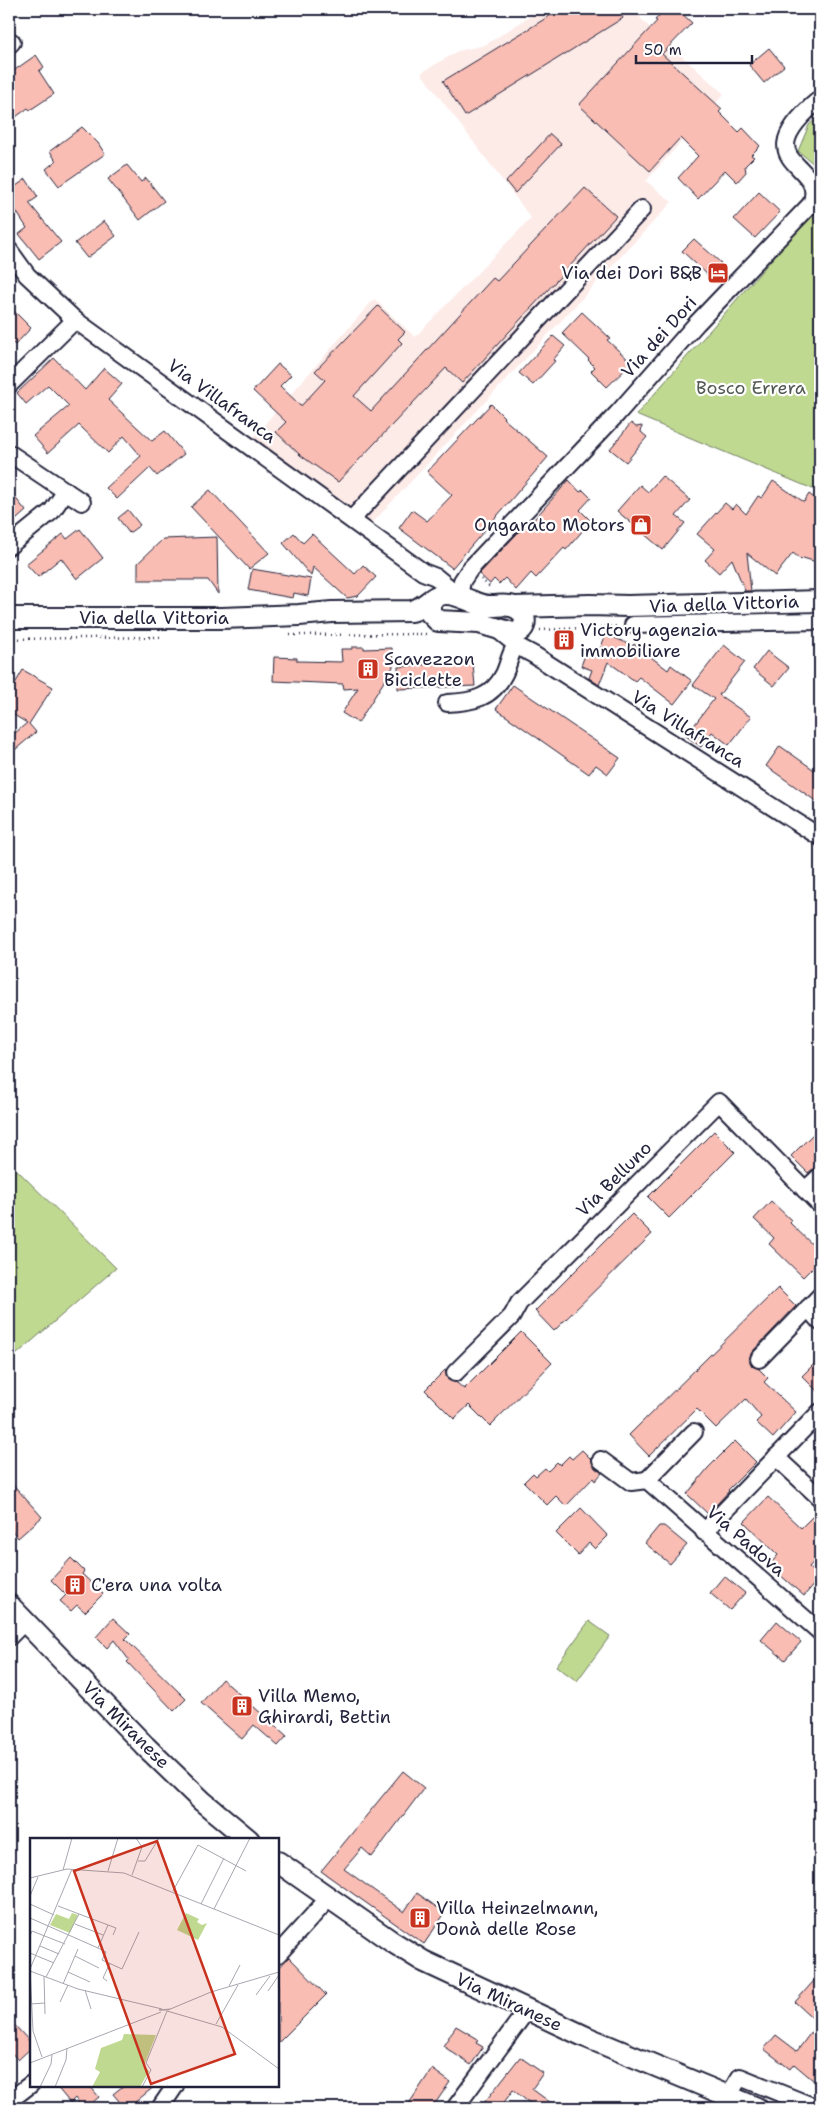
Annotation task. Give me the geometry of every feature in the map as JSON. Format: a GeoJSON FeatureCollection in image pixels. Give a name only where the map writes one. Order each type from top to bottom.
{"type":"FeatureCollection","features":[{"type":"Feature","properties":{"kind":"main road","name":"Via della Vittoria"},"geometry":{"type":"LineString","coordinates":[[9,618],[222,618],[332,612],[412,611],[436,595],[444,594],[459,596],[484,606],[520,626]]}},
{"type":"Feature","properties":{"kind":"main road"},"geometry":{"type":"LineString","coordinates":[[431,600],[430,613],[437,627]]}},
{"type":"Feature","properties":{"kind":"main road","name":"Via della Vittoria"},"geometry":{"type":"LineString","coordinates":[[299,615],[338,621],[427,624],[437,627],[479,623],[498,630],[518,632],[520,626],[542,617],[576,615],[630,616],[820,601]]}},
{"type":"Feature","properties":{"kind":"main road","name":"Via Miranese"},"geometry":{"type":"LineString","coordinates":[[9,1605],[145,1746],[202,1801],[247,1838]]}},
{"type":"Feature","properties":{"kind":"main road","name":"Via Miranese"},"geometry":{"type":"LineString","coordinates":[[279,1863],[328,1899],[423,1961],[586,2037],[757,2108]]}},
{"type":"Feature","properties":{"kind":"street","name":"Via dei Dori"},"geometry":{"type":"LineString","coordinates":[[459,596],[462,581],[470,569],[617,414],[697,323],[811,204],[815,197],[815,184],[811,176],[789,153],[787,142],[792,128],[807,110],[820,99]]}},
{"type":"Feature","properties":{"kind":"street"},"geometry":{"type":"LineString","coordinates":[[352,520],[642,208]]}},
{"type":"Feature","properties":{"kind":"street","name":"Via Villafranca"},"geometry":{"type":"LineString","coordinates":[[9,250],[27,275],[75,320],[423,572],[436,577],[459,596]]}},
{"type":"Feature","properties":{"kind":"street"},"geometry":{"type":"LineString","coordinates":[[9,385],[75,320]]}},
{"type":"Feature","properties":{"kind":"street"},"geometry":{"type":"LineString","coordinates":[[9,453],[82,502]]}},
{"type":"Feature","properties":{"kind":"street"},"geometry":{"type":"LineString","coordinates":[[9,546],[52,511],[66,491]]}},
{"type":"Feature","properties":{"kind":"street"},"geometry":{"type":"LineString","coordinates":[[423,572],[431,600]]}},
{"type":"Feature","properties":{"kind":"street"},"geometry":{"type":"LineString","coordinates":[[630,616],[820,620]]}},
{"type":"Feature","properties":{"kind":"street","name":"Via Villafranca"},"geometry":{"type":"LineString","coordinates":[[520,626],[534,655],[820,837]]}},
{"type":"Feature","properties":{"kind":"street"},"geometry":{"type":"LineString","coordinates":[[447,704],[471,702],[483,698],[494,689],[505,673],[509,655],[520,626]]}},
{"type":"Feature","properties":{"kind":"street","name":"Via Belluno"},"geometry":{"type":"LineString","coordinates":[[455,1373],[512,1316],[519,1303],[718,1102],[820,1205]]}},
{"type":"Feature","properties":{"kind":"street"},"geometry":{"type":"LineString","coordinates":[[806,1190],[820,1176]]}},
{"type":"Feature","properties":{"kind":"street"},"geometry":{"type":"LineString","coordinates":[[759,1360],[820,1296]]}},
{"type":"Feature","properties":{"kind":"street"},"geometry":{"type":"LineString","coordinates":[[808,1308],[820,1322]]}},
{"type":"Feature","properties":{"kind":"street"},"geometry":{"type":"LineString","coordinates":[[704,1532],[820,1412]]}},
{"type":"Feature","properties":{"kind":"street"},"geometry":{"type":"LineString","coordinates":[[601,1460],[631,1482],[647,1480],[694,1432]]}},
{"type":"Feature","properties":{"kind":"street"},"geometry":{"type":"LineString","coordinates":[[776,1457],[820,1498]]}},
{"type":"Feature","properties":{"kind":"street","name":"Via Padova"},"geometry":{"type":"LineString","coordinates":[[647,1480],[820,1632]]}},
{"type":"Feature","properties":{"kind":"street"},"geometry":{"type":"LineString","coordinates":[[9,1636],[25,1621]]}},
{"type":"Feature","properties":{"kind":"street"},"geometry":{"type":"LineString","coordinates":[[279,1953],[328,1899]]}},
{"type":"Feature","properties":{"kind":"street"},"geometry":{"type":"LineString","coordinates":[[455,2108],[527,2010]]}},
{"type":"Feature","properties":{"kind":"street"},"geometry":{"type":"LineString","coordinates":[[728,2096],[740,2077],[817,2108]]}},
{"type":"Feature","properties":{"kind":"street"},"geometry":{"type":"LineString","coordinates":[[9,2101],[30,2085]]}},
{"type":"Feature","properties":{"kind":"street"},"geometry":{"type":"LineString","coordinates":[[160,2108],[175,2087]]}},
{"type":"Feature","properties":{"kind":"path"},"geometry":{"type":"LineString","coordinates":[[283,634],[437,627]]}},
{"type":"Feature","properties":{"kind":"shaded area"},"geometry":{"type":"Polygon","coordinates":[[[542,9],[633,9],[645,23],[724,94],[646,181],[672,202],[361,535],[243,449],[374,299],[415,337],[531,218],[421,73],[458,51],[485,45],[542,9]]]}},
{"type":"Feature","properties":{"kind":"green space"},"geometry":{"type":"Polygon","coordinates":[[[820,115],[820,169],[798,151],[809,125],[820,115]]]}},
{"type":"Feature","properties":{"kind":"green space","name":"Bosco Errera"},"geometry":{"type":"Polygon","coordinates":[[[820,204],[820,492],[636,415],[820,204]]]}},
{"type":"Feature","properties":{"kind":"green space"},"geometry":{"type":"Polygon","coordinates":[[[9,1162],[116,1268],[9,1361],[9,1162]]]}},
{"type":"Feature","properties":{"kind":"green space"},"geometry":{"type":"Polygon","coordinates":[[[589,1621],[610,1636],[577,1681],[556,1666],[589,1621]]]}},
{"type":"Feature","properties":{"kind":"building"},"geometry":{"type":"Polygon","coordinates":[[[561,9],[618,9],[623,18],[465,116],[443,81],[561,9]]]}},
{"type":"Feature","properties":{"kind":"building"},"geometry":{"type":"Polygon","coordinates":[[[665,9],[677,9],[692,23],[662,54],[722,109],[719,112],[739,132],[743,128],[760,146],[751,155],[754,157],[745,166],[746,172],[737,182],[725,170],[698,199],[678,178],[698,156],[680,138],[650,171],[579,105],[657,21],[655,20],[665,9]]]}},
{"type":"Feature","properties":{"kind":"building"},"geometry":{"type":"Polygon","coordinates":[[[769,48],[784,66],[764,83],[749,65],[769,48]]]}},
{"type":"Feature","properties":{"kind":"building"},"geometry":{"type":"Polygon","coordinates":[[[36,55],[44,67],[39,71],[54,94],[30,110],[28,108],[9,122],[9,74],[36,55]]]}},
{"type":"Feature","properties":{"kind":"building"},"geometry":{"type":"Polygon","coordinates":[[[82,127],[98,143],[105,154],[59,186],[46,169],[56,161],[50,151],[82,127]]]}},
{"type":"Feature","properties":{"kind":"building"},"geometry":{"type":"Polygon","coordinates":[[[550,134],[561,144],[515,193],[506,182],[550,134]]]}},
{"type":"Feature","properties":{"kind":"building"},"geometry":{"type":"Polygon","coordinates":[[[127,165],[141,182],[146,178],[164,201],[140,220],[108,179],[127,165]]]}},
{"type":"Feature","properties":{"kind":"building"},"geometry":{"type":"Polygon","coordinates":[[[26,179],[38,197],[29,203],[61,242],[39,259],[19,234],[27,228],[9,200],[9,191],[26,179]]]}},
{"type":"Feature","properties":{"kind":"building"},"geometry":{"type":"Polygon","coordinates":[[[585,188],[616,216],[462,383],[446,368],[338,482],[300,455],[276,432],[286,422],[253,391],[278,364],[291,375],[280,386],[301,406],[325,380],[315,371],[378,306],[405,332],[398,339],[402,343],[354,396],[371,411],[493,278],[497,281],[585,188]]]}},
{"type":"Feature","properties":{"kind":"building"},"geometry":{"type":"Polygon","coordinates":[[[759,192],[780,212],[755,238],[734,219],[759,192]]]}},
{"type":"Feature","properties":{"kind":"building"},"geometry":{"type":"Polygon","coordinates":[[[104,221],[116,236],[87,258],[75,243],[104,221]]]}},
{"type":"Feature","properties":{"kind":"building"},"geometry":{"type":"Polygon","coordinates":[[[694,239],[721,263],[709,276],[682,251],[694,239]]]}},
{"type":"Feature","properties":{"kind":"building"},"geometry":{"type":"Polygon","coordinates":[[[9,306],[31,328],[15,345],[9,339],[9,306]]]}},
{"type":"Feature","properties":{"kind":"building"},"geometry":{"type":"Polygon","coordinates":[[[582,312],[610,338],[607,340],[632,363],[607,387],[591,371],[595,367],[589,359],[562,333],[582,312]]]}},
{"type":"Feature","properties":{"kind":"building"},"geometry":{"type":"Polygon","coordinates":[[[553,336],[565,346],[553,360],[555,361],[533,385],[519,373],[553,336]]]}},
{"type":"Feature","properties":{"kind":"building"},"geometry":{"type":"Polygon","coordinates":[[[54,358],[85,390],[104,368],[122,384],[108,400],[152,441],[165,431],[184,454],[157,476],[150,468],[117,499],[106,488],[141,456],[124,436],[108,453],[79,425],[48,453],[33,436],[69,406],[48,385],[26,404],[17,393],[54,358]]]}},
{"type":"Feature","properties":{"kind":"building"},"geometry":{"type":"Polygon","coordinates":[[[491,404],[503,418],[548,457],[452,568],[399,528],[412,510],[427,521],[452,495],[427,472],[491,404]]]}},
{"type":"Feature","properties":{"kind":"building"},"geometry":{"type":"Polygon","coordinates":[[[631,423],[636,427],[642,426],[641,432],[647,437],[626,462],[610,449],[631,423]]]}},
{"type":"Feature","properties":{"kind":"building"},"geometry":{"type":"Polygon","coordinates":[[[662,476],[690,500],[676,516],[685,523],[663,550],[617,511],[640,485],[648,492],[662,476]]]}},
{"type":"Feature","properties":{"kind":"building"},"geometry":{"type":"Polygon","coordinates":[[[569,480],[580,492],[583,490],[591,498],[580,510],[591,521],[566,550],[564,548],[536,578],[531,573],[516,590],[505,578],[499,584],[494,579],[490,584],[479,574],[527,523],[529,525],[569,480]]]}},
{"type":"Feature","properties":{"kind":"building"},"geometry":{"type":"Polygon","coordinates":[[[773,481],[804,502],[809,494],[820,502],[820,563],[803,558],[801,560],[793,553],[775,576],[747,553],[751,591],[745,591],[732,559],[719,573],[705,560],[715,549],[697,534],[725,503],[732,509],[736,504],[746,514],[758,496],[762,498],[773,481]]]}},
{"type":"Feature","properties":{"kind":"building"},"geometry":{"type":"Polygon","coordinates":[[[9,490],[26,511],[9,526],[9,490]]]}},
{"type":"Feature","properties":{"kind":"building"},"geometry":{"type":"Polygon","coordinates":[[[210,490],[269,553],[249,569],[191,507],[210,490]]]}},
{"type":"Feature","properties":{"kind":"building"},"geometry":{"type":"Polygon","coordinates":[[[128,510],[140,525],[129,533],[118,518],[128,510]]]}},
{"type":"Feature","properties":{"kind":"building"},"geometry":{"type":"Polygon","coordinates":[[[80,529],[103,558],[77,579],[61,558],[38,577],[26,564],[63,534],[67,539],[80,529]]]}},
{"type":"Feature","properties":{"kind":"building"},"geometry":{"type":"Polygon","coordinates":[[[294,533],[303,543],[312,534],[355,574],[363,565],[376,577],[358,596],[347,598],[313,567],[311,576],[283,543],[294,533]]]}},
{"type":"Feature","properties":{"kind":"building"},"geometry":{"type":"Polygon","coordinates":[[[217,537],[218,594],[208,580],[138,580],[138,563],[163,539],[217,537]]]}},
{"type":"Feature","properties":{"kind":"building"},"geometry":{"type":"Polygon","coordinates":[[[252,569],[311,579],[308,596],[294,593],[293,598],[248,590],[252,569]]]}},
{"type":"Feature","properties":{"kind":"building","name":"Victory agenzia immobiliare"},"geometry":{"type":"Polygon","coordinates":[[[571,634],[571,646],[556,646],[556,635],[571,634]]]}},
{"type":"Feature","properties":{"kind":"building"},"geometry":{"type":"Polygon","coordinates":[[[606,634],[633,646],[634,644],[668,670],[671,665],[692,681],[674,704],[639,677],[635,681],[608,662],[599,685],[589,678],[592,670],[581,666],[586,652],[597,657],[606,634]]]}},
{"type":"Feature","properties":{"kind":"building"},"geometry":{"type":"Polygon","coordinates":[[[724,645],[745,662],[719,695],[751,717],[729,745],[712,732],[701,747],[686,736],[714,699],[693,685],[724,645]]]}},
{"type":"Feature","properties":{"kind":"building"},"geometry":{"type":"Polygon","coordinates":[[[352,647],[364,647],[364,649],[392,648],[393,667],[358,723],[342,713],[358,688],[344,689],[343,684],[273,681],[274,657],[297,658],[297,661],[342,662],[341,649],[352,649],[352,647]]]}},
{"type":"Feature","properties":{"kind":"building"},"geometry":{"type":"Polygon","coordinates":[[[767,651],[789,668],[774,686],[753,669],[767,651]]]}},
{"type":"Feature","properties":{"kind":"building"},"geometry":{"type":"Polygon","coordinates":[[[458,662],[458,665],[473,664],[475,686],[398,689],[398,667],[458,662]]]}},
{"type":"Feature","properties":{"kind":"building"},"geometry":{"type":"Polygon","coordinates":[[[23,670],[53,687],[29,724],[36,732],[9,755],[9,738],[27,723],[9,712],[9,694],[23,670]]]}},
{"type":"Feature","properties":{"kind":"building"},"geometry":{"type":"Polygon","coordinates":[[[513,685],[620,758],[608,774],[596,765],[589,774],[496,709],[513,685]]]}},
{"type":"Feature","properties":{"kind":"building"},"geometry":{"type":"Polygon","coordinates":[[[780,746],[820,774],[820,804],[766,766],[780,746]]]}},
{"type":"Feature","properties":{"kind":"building"},"geometry":{"type":"Polygon","coordinates":[[[820,1127],[820,1166],[808,1173],[791,1156],[820,1127]]]}},
{"type":"Feature","properties":{"kind":"building"},"geometry":{"type":"Polygon","coordinates":[[[714,1131],[735,1152],[669,1218],[648,1197],[714,1131]]]}},
{"type":"Feature","properties":{"kind":"building"},"geometry":{"type":"Polygon","coordinates":[[[771,1201],[791,1220],[790,1223],[820,1252],[820,1260],[803,1277],[769,1244],[774,1238],[754,1219],[771,1201]]]}},
{"type":"Feature","properties":{"kind":"building"},"geometry":{"type":"Polygon","coordinates":[[[632,1214],[652,1234],[554,1331],[535,1311],[632,1214]]]}},
{"type":"Feature","properties":{"kind":"building"},"geometry":{"type":"Polygon","coordinates":[[[778,1288],[796,1306],[752,1352],[749,1359],[752,1366],[759,1369],[768,1378],[764,1382],[796,1412],[773,1438],[756,1422],[761,1417],[746,1399],[716,1428],[697,1409],[649,1456],[629,1435],[778,1288]]]}},
{"type":"Feature","properties":{"kind":"building"},"geometry":{"type":"Polygon","coordinates":[[[521,1332],[552,1363],[490,1426],[469,1405],[454,1419],[425,1390],[445,1370],[448,1380],[457,1383],[464,1389],[521,1332]]]}},
{"type":"Feature","properties":{"kind":"building"},"geometry":{"type":"Polygon","coordinates":[[[820,1358],[820,1394],[802,1376],[820,1358]]]}},
{"type":"Feature","properties":{"kind":"building"},"geometry":{"type":"Polygon","coordinates":[[[735,1441],[756,1462],[728,1490],[708,1514],[687,1494],[708,1468],[735,1441]]]}},
{"type":"Feature","properties":{"kind":"building"},"geometry":{"type":"Polygon","coordinates":[[[582,1450],[591,1459],[595,1468],[602,1473],[595,1481],[593,1478],[566,1506],[556,1496],[547,1505],[524,1482],[533,1473],[536,1476],[545,1468],[548,1471],[557,1462],[560,1465],[569,1456],[572,1459],[582,1450]]]}},
{"type":"Feature","properties":{"kind":"building"},"geometry":{"type":"Polygon","coordinates":[[[9,1480],[42,1517],[18,1538],[9,1527],[9,1480]]]}},
{"type":"Feature","properties":{"kind":"building"},"geometry":{"type":"Polygon","coordinates":[[[768,1497],[801,1528],[812,1517],[820,1524],[820,1555],[809,1567],[820,1577],[804,1596],[779,1574],[781,1572],[771,1563],[778,1555],[744,1522],[768,1497]]]}},
{"type":"Feature","properties":{"kind":"building"},"geometry":{"type":"Polygon","coordinates":[[[581,1508],[608,1536],[595,1549],[589,1543],[578,1555],[556,1533],[581,1508]]]}},
{"type":"Feature","properties":{"kind":"building"},"geometry":{"type":"Polygon","coordinates":[[[659,1526],[664,1526],[687,1545],[670,1564],[645,1543],[659,1526]]]}},
{"type":"Feature","properties":{"kind":"building","name":"C'era una volta"},"geometry":{"type":"Polygon","coordinates":[[[71,1558],[84,1571],[82,1574],[103,1594],[85,1612],[77,1605],[71,1611],[60,1601],[66,1595],[51,1580],[71,1558]]]}},
{"type":"Feature","properties":{"kind":"building"},"geometry":{"type":"Polygon","coordinates":[[[724,1576],[745,1593],[730,1610],[710,1593],[724,1576]]]}},
{"type":"Feature","properties":{"kind":"building"},"geometry":{"type":"Polygon","coordinates":[[[113,1618],[130,1634],[125,1639],[186,1699],[174,1711],[127,1662],[129,1660],[114,1640],[107,1648],[96,1637],[113,1618]]]}},
{"type":"Feature","properties":{"kind":"building"},"geometry":{"type":"Polygon","coordinates":[[[777,1621],[801,1642],[785,1660],[761,1640],[777,1621]]]}},
{"type":"Feature","properties":{"kind":"building","name":"Villa Memo, Ghirardi, Bettin"},"geometry":{"type":"Polygon","coordinates":[[[222,1679],[287,1736],[278,1746],[254,1725],[242,1739],[201,1703],[222,1679]]]}},
{"type":"Feature","properties":{"kind":"building"},"geometry":{"type":"Polygon","coordinates":[[[403,1771],[424,1788],[372,1857],[362,1848],[344,1869],[404,1912],[417,1893],[445,1913],[424,1944],[321,1871],[403,1771]]]}},
{"type":"Feature","properties":{"kind":"building"},"geometry":{"type":"Polygon","coordinates":[[[289,1957],[326,1995],[279,2042],[279,1968],[289,1957]]]}},
{"type":"Feature","properties":{"kind":"building"},"geometry":{"type":"Polygon","coordinates":[[[820,1974],[820,2086],[794,2064],[790,2069],[764,2049],[776,2035],[797,2051],[818,2023],[795,2002],[820,1974]]]}},
{"type":"Feature","properties":{"kind":"building"},"geometry":{"type":"Polygon","coordinates":[[[9,2019],[30,2042],[30,2049],[18,2060],[9,2050],[9,2019]]]}},
{"type":"Feature","properties":{"kind":"building"},"geometry":{"type":"Polygon","coordinates":[[[456,2026],[478,2039],[476,2043],[483,2047],[471,2065],[443,2046],[456,2026]]]}},
{"type":"Feature","properties":{"kind":"building"},"geometry":{"type":"Polygon","coordinates":[[[520,2057],[543,2073],[532,2089],[558,2108],[529,2108],[531,2104],[513,2090],[500,2108],[480,2108],[520,2057]]]}},
{"type":"Feature","properties":{"kind":"building"},"geometry":{"type":"Polygon","coordinates":[[[432,2069],[450,2082],[432,2108],[406,2108],[432,2069]]]}},
{"type":"Feature","properties":{"kind":"building"},"geometry":{"type":"Polygon","coordinates":[[[57,2087],[91,2087],[99,2097],[86,2108],[83,2108],[75,2098],[70,2103],[57,2087]]]}},
{"type":"Feature","properties":{"kind":"building"},"geometry":{"type":"Polygon","coordinates":[[[122,2087],[154,2087],[128,2108],[125,2108],[113,2094],[122,2087]]]}},
{"type":"Feature","properties":{"kind":"place","name":"Via dei Dori B&B"},"geometry":{"type":"Point","coordinates":[718,273]}},
{"type":"Feature","properties":{"kind":"place","name":"Ongarato Motors"},"geometry":{"type":"Point","coordinates":[641,525]}},
{"type":"Feature","properties":{"kind":"place","name":"Victory agenzia immobiliare"},"geometry":{"type":"Point","coordinates":[564,640]}},
{"type":"Feature","properties":{"kind":"place","name":"Scavezzon Biciclette"},"geometry":{"type":"Point","coordinates":[368,669]}},
{"type":"Feature","properties":{"kind":"place","name":"C'era una volta"},"geometry":{"type":"Point","coordinates":[75,1585]}},
{"type":"Feature","properties":{"kind":"place","name":"Villa Memo, Ghirardi, Bettin"},"geometry":{"type":"Point","coordinates":[242,1706]}},
{"type":"Feature","properties":{"kind":"place","name":"Villa Heinzelmann, Donà delle Rose"},"geometry":{"type":"Point","coordinates":[420,1918]}}]}
